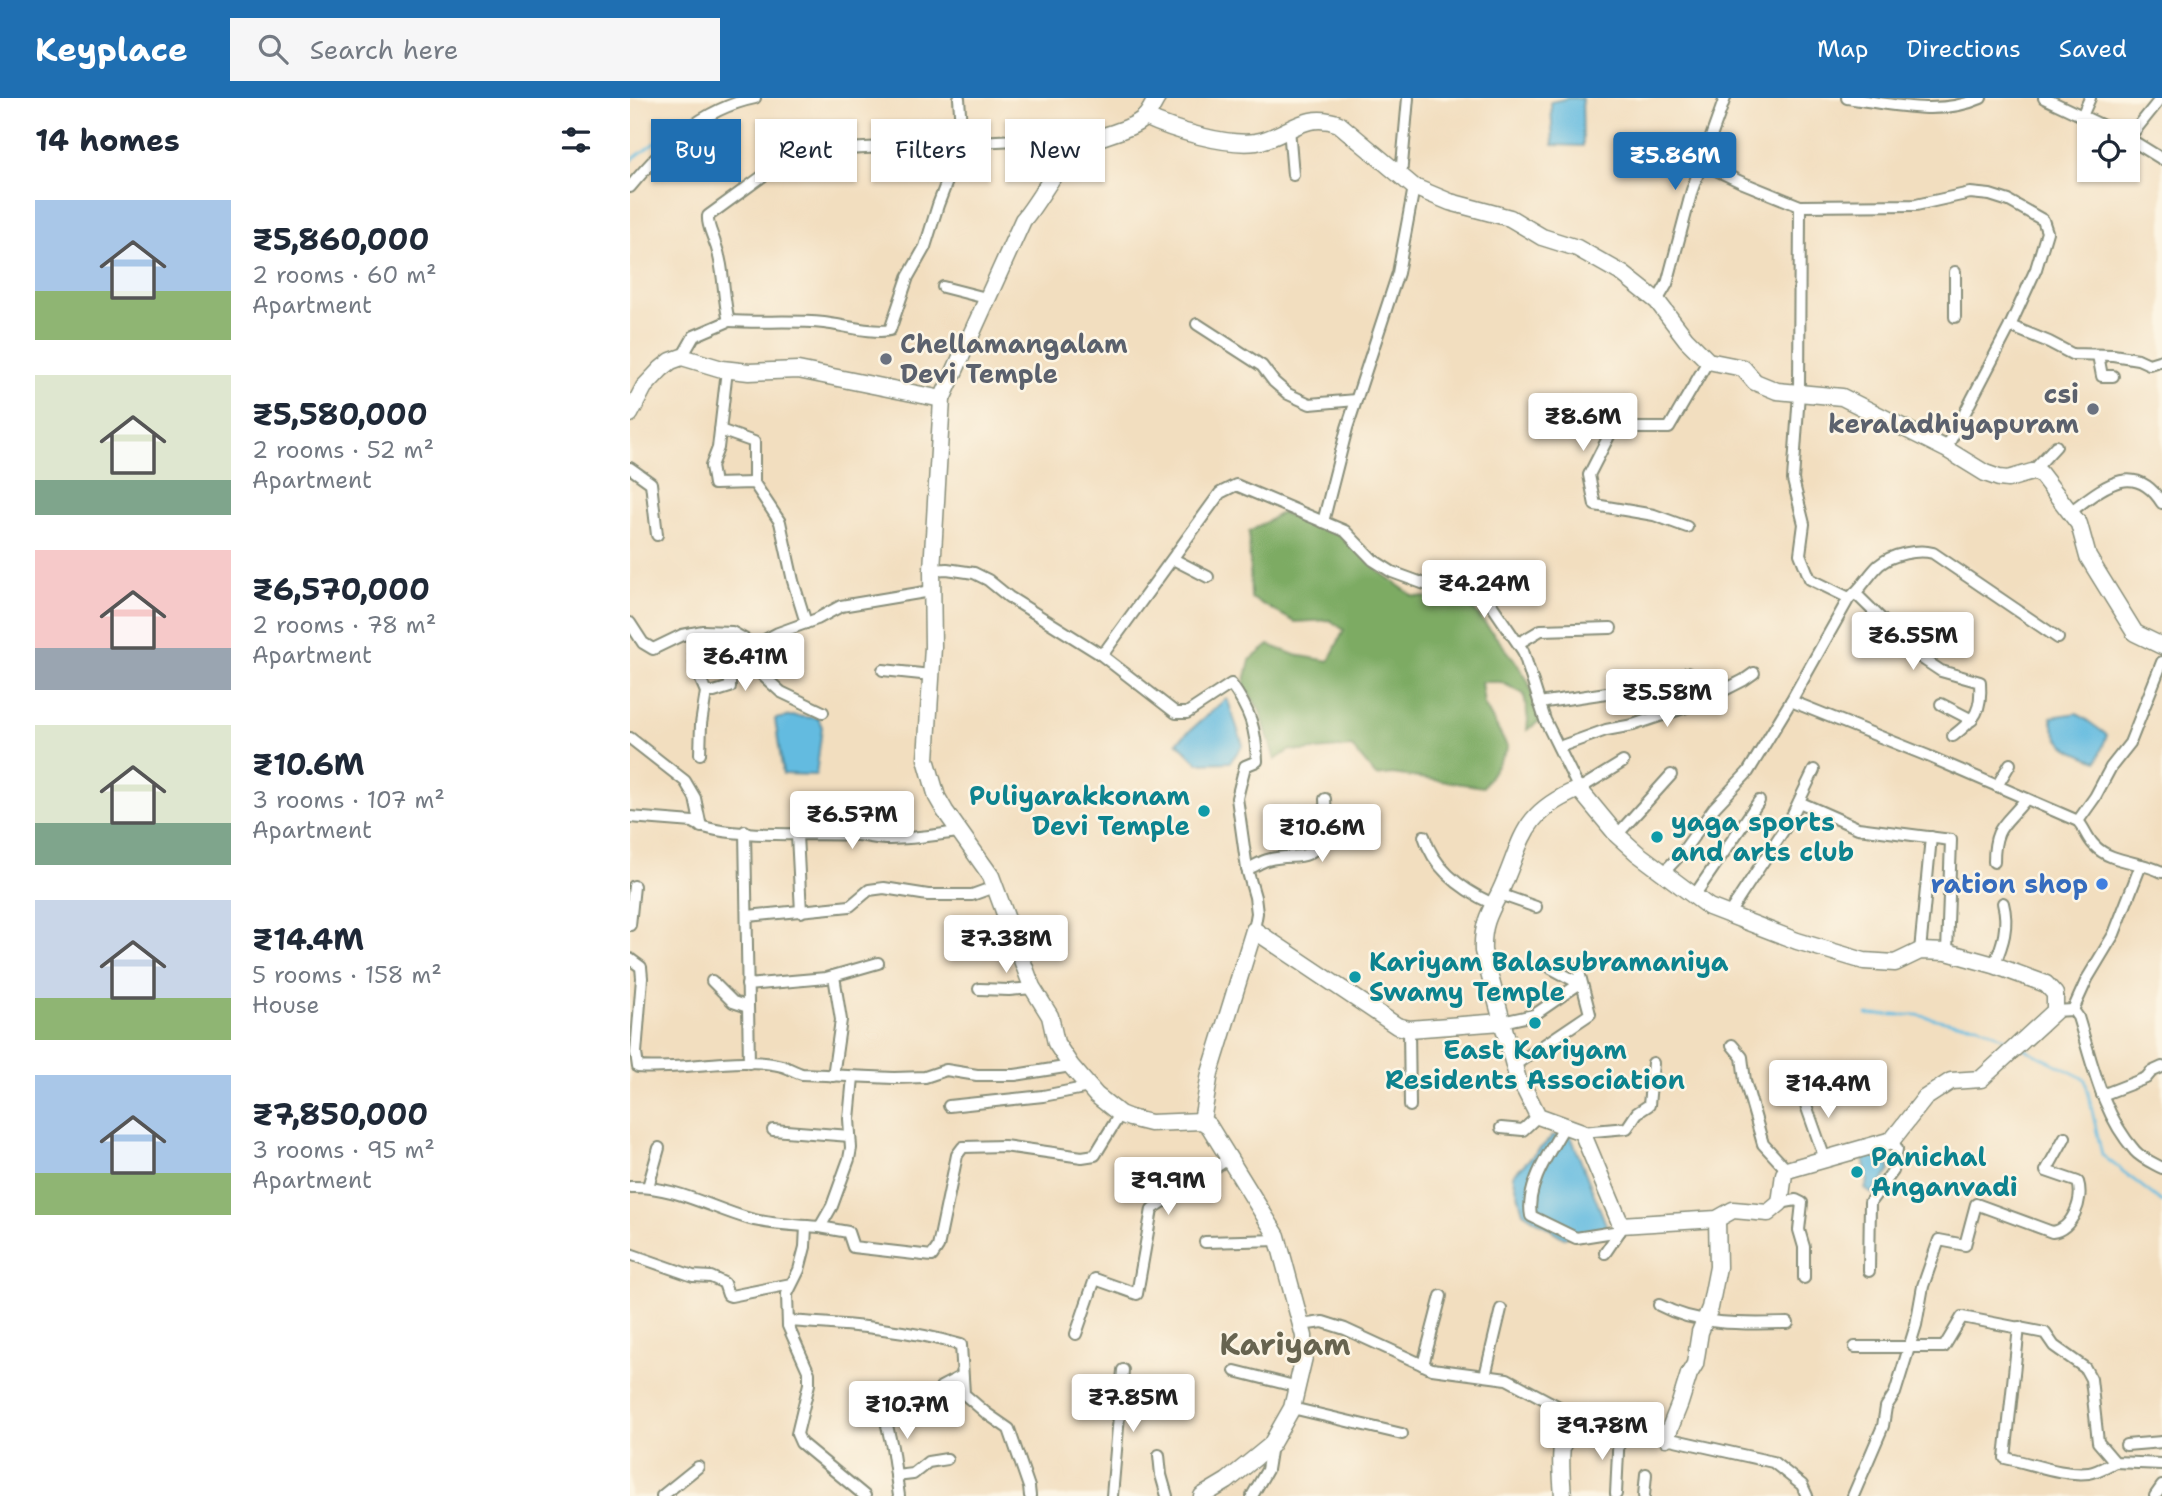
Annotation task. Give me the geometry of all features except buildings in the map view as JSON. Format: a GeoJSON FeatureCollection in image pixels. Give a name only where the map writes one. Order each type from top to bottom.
{"type":"FeatureCollection","features":[{"type":"Feature","properties":{"kind":"street"},"geometry":{"type":"LineString","coordinates":[[630,187],[641,173],[701,118],[727,106],[755,98]]}},
{"type":"Feature","properties":{"kind":"street"},"geometry":{"type":"LineString","coordinates":[[959,98],[960,119]]}},
{"type":"Feature","properties":{"kind":"street"},"geometry":{"type":"LineString","coordinates":[[1105,137],[1145,117],[1157,98]]}},
{"type":"Feature","properties":{"kind":"street"},"geometry":{"type":"LineString","coordinates":[[1401,176],[1408,98]]}},
{"type":"Feature","properties":{"kind":"street"},"geometry":{"type":"LineString","coordinates":[[1657,301],[1667,284],[1702,163],[1726,98]]}},
{"type":"Feature","properties":{"kind":"street"},"geometry":{"type":"LineString","coordinates":[[1847,98],[1929,110],[1967,104],[1981,98]]}},
{"type":"Feature","properties":{"kind":"street"},"geometry":{"type":"LineString","coordinates":[[2044,98],[2088,119]]}},
{"type":"Feature","properties":{"kind":"street"},"geometry":{"type":"LineString","coordinates":[[2081,116],[2090,98]]}},
{"type":"Feature","properties":{"kind":"street"},"geometry":{"type":"LineString","coordinates":[[2140,123],[2161,98]]}},
{"type":"Feature","properties":{"kind":"street"},"geometry":{"type":"LineString","coordinates":[[1145,117],[1169,128],[1237,141],[1257,142],[1308,121],[1331,121],[1339,124],[1414,187],[1450,202],[1510,218],[1542,237],[1577,248],[1634,282],[1657,301],[1686,339],[1708,361],[1743,368],[1755,382],[1765,387],[1842,397],[1946,449],[1984,473],[1999,478],[2015,479],[2032,472],[2056,446]]}},
{"type":"Feature","properties":{"kind":"street"},"geometry":{"type":"LineString","coordinates":[[1289,128],[1293,175]]}},
{"type":"Feature","properties":{"kind":"street"},"geometry":{"type":"LineString","coordinates":[[2140,145],[2162,159]]}},
{"type":"Feature","properties":{"kind":"street"},"geometry":{"type":"LineString","coordinates":[[729,321],[723,268],[707,219],[711,213],[794,156],[871,147]]}},
{"type":"Feature","properties":{"kind":"street"},"geometry":{"type":"LineString","coordinates":[[1702,163],[1741,183],[1800,206],[1916,205],[1970,193],[1990,195],[2008,201],[2043,220],[2047,232],[2036,269],[2010,326],[1946,449]]}},
{"type":"Feature","properties":{"kind":"street"},"geometry":{"type":"LineString","coordinates":[[682,357],[694,336],[729,321],[795,321],[881,332],[890,330],[908,277],[925,247],[947,182]]}},
{"type":"Feature","properties":{"kind":"street"},"geometry":{"type":"LineString","coordinates":[[1051,182],[1023,220],[942,399],[931,591],[933,647],[926,759],[937,797],[958,832],[991,876],[1033,988],[1050,1016],[1056,1043],[1071,1066],[1089,1087],[1120,1114],[1150,1123],[1202,1121],[1214,1133],[1279,1240],[1304,1336],[1304,1357],[1292,1408],[1271,1446],[1267,1470],[1252,1496]]}},
{"type":"Feature","properties":{"kind":"street"},"geometry":{"type":"LineString","coordinates":[[1323,522],[1356,400],[1398,273],[1414,187]]}},
{"type":"Feature","properties":{"kind":"street"},"geometry":{"type":"LineString","coordinates":[[1800,206],[1799,393],[1793,480],[1804,524],[1800,554],[1810,579],[1852,596],[1920,657],[1941,671],[1980,682],[1978,712],[1953,736]]}},
{"type":"Feature","properties":{"kind":"street"},"geometry":{"type":"LineString","coordinates":[[1955,272],[1955,317]]}},
{"type":"Feature","properties":{"kind":"street"},"geometry":{"type":"LineString","coordinates":[[943,287],[986,299]]}},
{"type":"Feature","properties":{"kind":"street"},"geometry":{"type":"LineString","coordinates":[[1197,324],[1262,366],[1288,394],[1310,404],[1356,400]]}},
{"type":"Feature","properties":{"kind":"street"},"geometry":{"type":"LineString","coordinates":[[2010,326],[2072,354],[2138,359],[2149,364],[2162,360]]}},
{"type":"Feature","properties":{"kind":"street"},"geometry":{"type":"LineString","coordinates":[[2098,355],[2102,376],[2113,376]]}},
{"type":"Feature","properties":{"kind":"street"},"geometry":{"type":"LineString","coordinates":[[630,414],[644,387],[671,361],[682,357],[727,370],[798,370],[942,399]]}},
{"type":"Feature","properties":{"kind":"street"},"geometry":{"type":"LineString","coordinates":[[1687,527],[1654,515],[1595,505],[1589,475],[1613,428],[1668,428],[1708,361]]}},
{"type":"Feature","properties":{"kind":"street"},"geometry":{"type":"LineString","coordinates":[[727,370],[718,448],[711,466],[714,484],[754,483]]}},
{"type":"Feature","properties":{"kind":"street"},"geometry":{"type":"LineString","coordinates":[[720,430],[754,442],[754,483],[780,522],[793,581],[806,622]]}},
{"type":"Feature","properties":{"kind":"street"},"geometry":{"type":"LineString","coordinates":[[630,468],[651,484],[657,535]]}},
{"type":"Feature","properties":{"kind":"street"},"geometry":{"type":"LineString","coordinates":[[2032,472],[2040,473],[2079,524],[2088,557],[2136,633],[2162,646]]}},
{"type":"Feature","properties":{"kind":"street"},"geometry":{"type":"LineString","coordinates":[[2070,512],[2109,483],[2123,480],[2147,488],[2162,503]]}},
{"type":"Feature","properties":{"kind":"street"},"geometry":{"type":"LineString","coordinates":[[1100,654],[1106,650],[1220,493],[1236,485],[1345,531],[1373,560],[1392,572],[1433,587],[1471,591],[1489,601],[1519,643],[1539,703],[1579,789],[1617,835],[1709,907],[1797,941],[1864,961],[1895,963],[1920,951],[1947,952],[1994,965],[2046,984],[2055,994],[2055,1011]]}},
{"type":"Feature","properties":{"kind":"street"},"geometry":{"type":"LineString","coordinates":[[1664,872],[1681,854],[1714,808],[1748,772],[1852,596],[1881,563],[1907,554],[1925,551],[1933,553],[2058,638]]}},
{"type":"Feature","properties":{"kind":"street"},"geometry":{"type":"LineString","coordinates":[[1173,559],[1208,577]]}},
{"type":"Feature","properties":{"kind":"street"},"geometry":{"type":"LineString","coordinates":[[932,570],[974,573],[988,580],[1009,597],[1100,654],[1176,713],[1187,713],[1231,684],[1247,707],[1256,735],[1257,761],[1245,766],[1237,798],[1247,869],[1257,913],[1210,1073],[1202,1121]]}},
{"type":"Feature","properties":{"kind":"street"},"geometry":{"type":"LineString","coordinates":[[706,692],[730,687],[726,652],[841,606],[931,591]]}},
{"type":"Feature","properties":{"kind":"street"},"geometry":{"type":"LineString","coordinates":[[630,623],[643,643],[653,649],[692,633],[732,632],[750,644]]}},
{"type":"Feature","properties":{"kind":"street"},"geometry":{"type":"LineString","coordinates":[[1519,643],[1541,630],[1611,628]]}},
{"type":"Feature","properties":{"kind":"street"},"geometry":{"type":"LineString","coordinates":[[692,633],[695,666],[706,692],[700,754]]}},
{"type":"Feature","properties":{"kind":"street"},"geometry":{"type":"LineString","coordinates":[[750,644],[749,663],[781,692],[823,712]]}},
{"type":"Feature","properties":{"kind":"street"},"geometry":{"type":"LineString","coordinates":[[2078,821],[2111,767],[2130,743],[2162,662]]}},
{"type":"Feature","properties":{"kind":"street"},"geometry":{"type":"LineString","coordinates":[[883,670],[930,675]]}},
{"type":"Feature","properties":{"kind":"street"},"geometry":{"type":"LineString","coordinates":[[1539,703],[1654,685],[1687,673]]}},
{"type":"Feature","properties":{"kind":"street"},"geometry":{"type":"LineString","coordinates":[[1559,747],[1701,702],[1754,673]]}},
{"type":"Feature","properties":{"kind":"street"},"geometry":{"type":"LineString","coordinates":[[1791,701],[2078,821],[2095,846],[2119,858],[2162,872]]}},
{"type":"Feature","properties":{"kind":"street"},"geometry":{"type":"LineString","coordinates":[[1941,704],[1972,720]]}},
{"type":"Feature","properties":{"kind":"street"},"geometry":{"type":"LineString","coordinates":[[630,738],[685,780],[695,798],[701,827]]}},
{"type":"Feature","properties":{"kind":"street"},"geometry":{"type":"LineString","coordinates":[[1623,762],[1544,809],[1525,829],[1496,899],[1486,916],[1482,935],[1483,951],[1513,1066],[1538,1116],[1582,1132],[1627,1128],[1637,1112],[1648,1105],[1653,1063]]}},
{"type":"Feature","properties":{"kind":"street"},"geometry":{"type":"LineString","coordinates":[[1997,786],[2010,764]]}},
{"type":"Feature","properties":{"kind":"street"},"geometry":{"type":"LineString","coordinates":[[1728,915],[1789,822],[1814,770]]}},
{"type":"Feature","properties":{"kind":"street"},"geometry":{"type":"LineString","coordinates":[[1617,835],[1671,775]]}},
{"type":"Feature","properties":{"kind":"street"},"geometry":{"type":"LineString","coordinates":[[1247,869],[1266,860],[1298,858],[1317,850],[1327,836],[1325,799]]}},
{"type":"Feature","properties":{"kind":"street"},"geometry":{"type":"LineString","coordinates":[[1994,862],[1994,847],[1999,829],[2026,799]]}},
{"type":"Feature","properties":{"kind":"street"},"geometry":{"type":"LineString","coordinates":[[1694,896],[1759,801]]}},
{"type":"Feature","properties":{"kind":"street"},"geometry":{"type":"LineString","coordinates":[[1799,802],[1858,828],[1951,840],[1947,952]]}},
{"type":"Feature","properties":{"kind":"street"},"geometry":{"type":"LineString","coordinates":[[630,817],[693,822],[701,827],[797,835],[856,835],[886,839],[958,832]]}},
{"type":"Feature","properties":{"kind":"street"},"geometry":{"type":"LineString","coordinates":[[745,831],[749,1063]]}},
{"type":"Feature","properties":{"kind":"street"},"geometry":{"type":"LineString","coordinates":[[797,835],[801,912]]}},
{"type":"Feature","properties":{"kind":"street"},"geometry":{"type":"LineString","coordinates":[[1423,836],[1428,850],[1445,872],[1471,893],[1536,908]]}},
{"type":"Feature","properties":{"kind":"street"},"geometry":{"type":"LineString","coordinates":[[1920,951],[1931,837]]}},
{"type":"Feature","properties":{"kind":"street"},"geometry":{"type":"LineString","coordinates":[[2073,1010],[2087,979],[2114,934],[2141,865]]}},
{"type":"Feature","properties":{"kind":"street"},"geometry":{"type":"LineString","coordinates":[[630,925],[634,886]]}},
{"type":"Feature","properties":{"kind":"street"},"geometry":{"type":"LineString","coordinates":[[748,916],[850,906],[869,890],[884,888],[928,895],[972,895],[994,887]]}},
{"type":"Feature","properties":{"kind":"street"},"geometry":{"type":"LineString","coordinates":[[1994,965],[2005,939],[2006,913],[2003,903]]}},
{"type":"Feature","properties":{"kind":"street"},"geometry":{"type":"LineString","coordinates":[[1254,930],[1397,1027],[1409,1029],[1502,1022],[1534,1015],[1576,986],[1570,977],[1551,968]]}},
{"type":"Feature","properties":{"kind":"street"},"geometry":{"type":"LineString","coordinates":[[630,959],[640,967],[642,978],[634,1032],[638,1067],[662,1069],[749,1063],[784,1066],[803,1074],[925,1077],[946,1070],[977,1075],[1015,1075],[1071,1066]]}},
{"type":"Feature","properties":{"kind":"street"},"geometry":{"type":"LineString","coordinates":[[747,985],[834,975],[878,963]]}},
{"type":"Feature","properties":{"kind":"street"},"geometry":{"type":"LineString","coordinates":[[1513,1066],[1590,1014],[1578,968]]}},
{"type":"Feature","properties":{"kind":"street"},"geometry":{"type":"LineString","coordinates":[[833,1076],[841,1020],[834,975]]}},
{"type":"Feature","properties":{"kind":"street"},"geometry":{"type":"LineString","coordinates":[[712,981],[733,1002],[748,1007]]}},
{"type":"Feature","properties":{"kind":"street"},"geometry":{"type":"LineString","coordinates":[[979,989],[1033,988]]}},
{"type":"Feature","properties":{"kind":"street"},"geometry":{"type":"LineString","coordinates":[[1780,1203],[1784,1174],[1787,1170],[1892,1140],[1925,1098],[1951,1081],[1981,1079],[2055,1011],[2073,1010]]}},
{"type":"Feature","properties":{"kind":"street"},"geometry":{"type":"LineString","coordinates":[[2073,1010],[2078,1017],[2102,1095],[2118,1126],[2136,1153],[2162,1168]]}},
{"type":"Feature","properties":{"kind":"street"},"geometry":{"type":"LineString","coordinates":[[1409,1029],[1410,1105]]}},
{"type":"Feature","properties":{"kind":"street"},"geometry":{"type":"LineString","coordinates":[[1732,1045],[1742,1057],[1745,1081],[1763,1144],[1787,1170]]}},
{"type":"Feature","properties":{"kind":"street"},"geometry":{"type":"LineString","coordinates":[[2102,1095],[2146,1078],[2151,1072],[2162,1067]]}},
{"type":"Feature","properties":{"kind":"street"},"geometry":{"type":"LineString","coordinates":[[820,1227],[844,1177],[851,1148],[849,1119],[853,1077]]}},
{"type":"Feature","properties":{"kind":"street"},"geometry":{"type":"LineString","coordinates":[[949,1106],[1043,1096],[1089,1087]]}},
{"type":"Feature","properties":{"kind":"street"},"geometry":{"type":"LineString","coordinates":[[1801,1091],[1825,1159]]}},
{"type":"Feature","properties":{"kind":"street"},"geometry":{"type":"LineString","coordinates":[[630,1187],[648,1186],[699,1199],[751,1219],[848,1232],[853,1247],[932,1256],[938,1247],[957,1155],[963,1147],[1004,1146],[1082,1157],[1095,1155],[1120,1114]]}},
{"type":"Feature","properties":{"kind":"street"},"geometry":{"type":"LineString","coordinates":[[1501,1128],[1522,1130],[1538,1116]]}},
{"type":"Feature","properties":{"kind":"street"},"geometry":{"type":"LineString","coordinates":[[1565,1125],[1542,1167],[1533,1192],[1531,1216],[1576,1238],[1621,1228],[1717,1219],[1733,1210],[1768,1213],[1780,1203],[1796,1200],[1802,1203],[1800,1230],[1804,1247],[1804,1278]]}},
{"type":"Feature","properties":{"kind":"street"},"geometry":{"type":"LineString","coordinates":[[773,1130],[850,1136]]}},
{"type":"Feature","properties":{"kind":"street"},"geometry":{"type":"LineString","coordinates":[[1582,1132],[1621,1228]]}},
{"type":"Feature","properties":{"kind":"street"},"geometry":{"type":"LineString","coordinates":[[1853,1496],[1883,1426],[1886,1407],[1895,1393],[1916,1325],[1923,1286],[1939,1240],[1965,1245],[1976,1204],[2052,1232],[2061,1231],[2071,1222],[2080,1188],[2078,1182],[2046,1171],[2065,1137]]}},
{"type":"Feature","properties":{"kind":"street"},"geometry":{"type":"LineString","coordinates":[[1869,1271],[1870,1202],[1893,1171],[1897,1149],[1892,1140]]}},
{"type":"Feature","properties":{"kind":"street"},"geometry":{"type":"LineString","coordinates":[[648,1186],[659,1148]]}},
{"type":"Feature","properties":{"kind":"street"},"geometry":{"type":"LineString","coordinates":[[1076,1334],[1095,1279],[1137,1294],[1152,1209],[1228,1159]]}},
{"type":"Feature","properties":{"kind":"street"},"geometry":{"type":"LineString","coordinates":[[1666,1438],[1683,1388],[1695,1364],[1700,1332],[1706,1321],[1718,1267],[1717,1219]]}},
{"type":"Feature","properties":{"kind":"street"},"geometry":{"type":"LineString","coordinates":[[806,1226],[805,1247],[799,1270],[787,1294],[788,1321],[793,1340],[809,1373],[810,1384],[797,1434],[801,1443],[865,1496]]}},
{"type":"Feature","properties":{"kind":"street"},"geometry":{"type":"LineString","coordinates":[[1605,1253],[1621,1228]]}},
{"type":"Feature","properties":{"kind":"street"},"geometry":{"type":"LineString","coordinates":[[1206,1242],[1279,1240]]}},
{"type":"Feature","properties":{"kind":"street"},"geometry":{"type":"LineString","coordinates":[[630,1254],[693,1276],[711,1277],[724,1283],[728,1295],[731,1296],[790,1284]]}},
{"type":"Feature","properties":{"kind":"street"},"geometry":{"type":"LineString","coordinates":[[1423,1365],[1441,1296]]}},
{"type":"Feature","properties":{"kind":"street"},"geometry":{"type":"LineString","coordinates":[[1659,1305],[1675,1313],[1706,1321],[1788,1323]]}},
{"type":"Feature","properties":{"kind":"street"},"geometry":{"type":"LineString","coordinates":[[1485,1376],[1501,1309]]}},
{"type":"Feature","properties":{"kind":"street"},"geometry":{"type":"LineString","coordinates":[[1855,1347],[1944,1347],[1962,1317],[2045,1333],[2054,1346],[2085,1368],[2091,1379],[2098,1441],[2115,1462]]}},
{"type":"Feature","properties":{"kind":"street"},"geometry":{"type":"LineString","coordinates":[[788,1321],[931,1336],[961,1345],[964,1394],[1009,1429],[1030,1496]]}},
{"type":"Feature","properties":{"kind":"street"},"geometry":{"type":"LineString","coordinates":[[1300,1325],[1323,1322],[1345,1329],[1432,1369],[1507,1379],[1574,1415],[1619,1431],[1666,1438],[1773,1462],[1802,1485],[1807,1496]]}},
{"type":"Feature","properties":{"kind":"street"},"geometry":{"type":"LineString","coordinates":[[2019,1327],[2005,1458],[2038,1464],[2056,1471],[2090,1473],[2115,1462],[2162,1464]]}},
{"type":"Feature","properties":{"kind":"street"},"geometry":{"type":"LineString","coordinates":[[1112,1496],[1123,1370]]}},
{"type":"Feature","properties":{"kind":"street"},"geometry":{"type":"LineString","coordinates":[[1235,1371],[1298,1387]]}},
{"type":"Feature","properties":{"kind":"street"},"geometry":{"type":"LineString","coordinates":[[941,1387],[962,1376]]}},
{"type":"Feature","properties":{"kind":"street"},"geometry":{"type":"LineString","coordinates":[[879,1391],[892,1447],[899,1496]]}},
{"type":"Feature","properties":{"kind":"street"},"geometry":{"type":"LineString","coordinates":[[1292,1408],[1402,1434]]}},
{"type":"Feature","properties":{"kind":"street"},"geometry":{"type":"LineString","coordinates":[[1563,1496],[1563,1437],[1567,1424],[1574,1415]]}},
{"type":"Feature","properties":{"kind":"street"},"geometry":{"type":"LineString","coordinates":[[1616,1494],[1619,1431]]}},
{"type":"Feature","properties":{"kind":"street"},"geometry":{"type":"LineString","coordinates":[[2126,1445],[2162,1442]]}},
{"type":"Feature","properties":{"kind":"street"},"geometry":{"type":"LineString","coordinates":[[1202,1496],[1227,1481],[1271,1446]]}},
{"type":"Feature","properties":{"kind":"street"},"geometry":{"type":"LineString","coordinates":[[1159,1455],[1167,1496]]}},
{"type":"Feature","properties":{"kind":"street"},"geometry":{"type":"LineString","coordinates":[[895,1476],[913,1474],[928,1462],[947,1460]]}},
{"type":"Feature","properties":{"kind":"street"},"geometry":{"type":"LineString","coordinates":[[662,1496],[698,1467]]}},
{"type":"Feature","properties":{"kind":"street"},"geometry":{"type":"LineString","coordinates":[[1644,1496],[1646,1474]]}},
{"type":"Feature","properties":{"kind":"street"},"geometry":{"type":"LineString","coordinates":[[2155,1496],[2162,1486]]}},
{"type":"Feature","properties":{"kind":"green space"},"geometry":{"type":"Polygon","coordinates":[[[1281,513],[1317,522],[1340,535],[1380,572],[1413,596],[1455,601],[1474,610],[1514,659],[1528,681],[1541,720],[1527,730],[1524,694],[1501,682],[1481,682],[1484,704],[1508,748],[1483,787],[1392,774],[1376,776],[1352,747],[1290,750],[1275,760],[1260,711],[1244,685],[1250,660],[1269,645],[1295,655],[1329,661],[1344,630],[1330,620],[1295,622],[1251,598],[1249,532],[1281,513]]]}},
{"type":"Feature","properties":{"kind":"water"},"geometry":{"type":"Polygon","coordinates":[[[1582,98],[1583,146],[1553,145],[1551,102],[1582,98]]]}},
{"type":"Feature","properties":{"kind":"water"},"geometry":{"type":"Polygon","coordinates":[[[1227,698],[1243,745],[1230,762],[1198,763],[1177,742],[1227,698]]]}},
{"type":"Feature","properties":{"kind":"water"},"geometry":{"type":"Polygon","coordinates":[[[2077,713],[2107,735],[2097,761],[2066,747],[2053,727],[2051,717],[2077,713]]]}},
{"type":"Feature","properties":{"kind":"water"},"geometry":{"type":"Polygon","coordinates":[[[791,716],[818,718],[822,727],[816,775],[783,774],[775,719],[791,716]]]}},
{"type":"Feature","properties":{"kind":"water"},"geometry":{"type":"Polygon","coordinates":[[[1570,1134],[1607,1227],[1564,1238],[1523,1212],[1513,1175],[1553,1136],[1570,1134]]]}},
{"type":"Feature","properties":{"kind":"water"},"geometry":{"type":"Polygon","coordinates":[[[1883,1151],[1888,1154],[1890,1171],[1872,1194],[1865,1189],[1868,1181],[1863,1157],[1883,1151]]]}},
{"type":"Feature","properties":{"kind":"waterway"},"geometry":{"type":"LineString","coordinates":[[630,161],[682,122],[707,109]]}},
{"type":"Feature","properties":{"kind":"waterway"},"geometry":{"type":"LineString","coordinates":[[1867,1015],[1917,1015],[1978,1025],[2011,1042]]}},
{"type":"Feature","properties":{"kind":"waterway"},"geometry":{"type":"LineString","coordinates":[[2023,1048],[2085,1079],[2102,1155],[2162,1202]]}},
{"type":"Feature","properties":{"kind":"place","name":"Chellamangalam Devi Temple"},"geometry":{"type":"Point","coordinates":[886,359]}},
{"type":"Feature","properties":{"kind":"place","name":"csi keraladhiyapuram"},"geometry":{"type":"Point","coordinates":[2093,409]}},
{"type":"Feature","properties":{"kind":"place","name":"Puliyarakkonam Devi Temple"},"geometry":{"type":"Point","coordinates":[1204,811]}},
{"type":"Feature","properties":{"kind":"place","name":"yaga sports and arts club"},"geometry":{"type":"Point","coordinates":[1657,837]}},
{"type":"Feature","properties":{"kind":"place","name":"ration shop"},"geometry":{"type":"Point","coordinates":[2102,884]}},
{"type":"Feature","properties":{"kind":"place","name":"Kariyam Balasubramaniya Swamy Temple"},"geometry":{"type":"Point","coordinates":[1355,977]}},
{"type":"Feature","properties":{"kind":"place","name":"East Kariyam Residents Association"},"geometry":{"type":"Point","coordinates":[1535,1023]}},
{"type":"Feature","properties":{"kind":"place","name":"Panichal Anganvadi"},"geometry":{"type":"Point","coordinates":[1857,1172]}},
{"type":"Feature","properties":{"kind":"district","name":"Kariyam"},"geometry":{"type":"Point","coordinates":[1285,1345]}}]}
